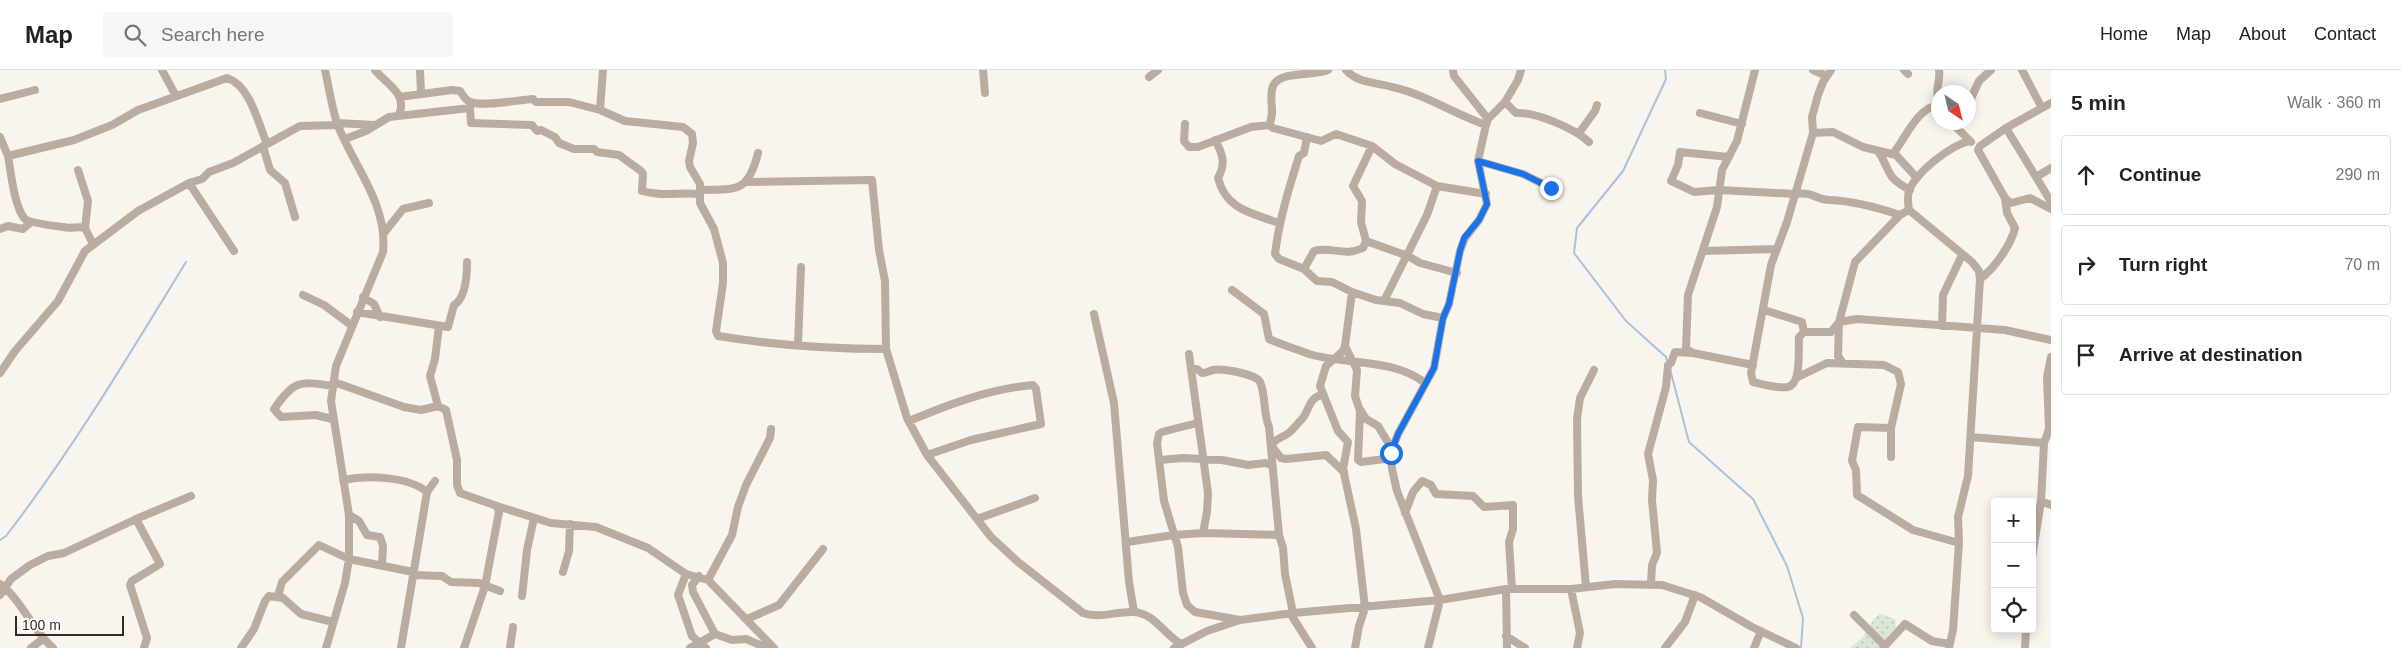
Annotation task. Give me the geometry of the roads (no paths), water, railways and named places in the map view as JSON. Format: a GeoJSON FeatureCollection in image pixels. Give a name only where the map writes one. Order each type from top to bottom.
{"type":"FeatureCollection","features":[{"type":"Feature","properties":{"kind":"street"},"geometry":{"type":"LineString","coordinates":[[162,70],[176,96]]}},
{"type":"Feature","properties":{"kind":"street"},"geometry":{"type":"LineString","coordinates":[[325,70],[338,124],[374,198],[384,233],[383,252],[351,325],[336,366],[331,401],[332,419],[348,515],[349,559],[345,583],[326,648]]}},
{"type":"Feature","properties":{"kind":"street"},"geometry":{"type":"LineString","coordinates":[[375,70],[384,76],[399,96],[402,107],[399,115]]}},
{"type":"Feature","properties":{"kind":"street"},"geometry":{"type":"LineString","coordinates":[[420,70],[421,94]]}},
{"type":"Feature","properties":{"kind":"street"},"geometry":{"type":"LineString","coordinates":[[600,110],[603,70]]}},
{"type":"Feature","properties":{"kind":"street"},"geometry":{"type":"LineString","coordinates":[[983,70],[985,93]]}},
{"type":"Feature","properties":{"kind":"street"},"geometry":{"type":"LineString","coordinates":[[1149,77],[1158,70]]}},
{"type":"Feature","properties":{"kind":"street"},"geometry":{"type":"LineString","coordinates":[[1269,125],[1274,116],[1272,87],[1276,82],[1297,73],[1314,74],[1328,70]]}},
{"type":"Feature","properties":{"kind":"street"},"geometry":{"type":"LineString","coordinates":[[1346,70],[1350,75],[1365,82],[1392,87],[1423,97],[1458,115],[1487,122]]}},
{"type":"Feature","properties":{"kind":"street"},"geometry":{"type":"LineString","coordinates":[[1453,70],[1454,76],[1487,122]]}},
{"type":"Feature","properties":{"kind":"street"},"geometry":{"type":"LineString","coordinates":[[1360,411],[1358,460],[1361,462],[1385,459],[1434,368],[1443,318],[1449,304],[1464,238],[1485,212],[1487,204],[1478,161],[1487,122],[1505,102],[1518,80],[1520,70]]}},
{"type":"Feature","properties":{"kind":"street"},"geometry":{"type":"LineString","coordinates":[[1693,353],[1686,348],[1688,295],[1717,207],[1722,170],[1737,141],[1755,70]]}},
{"type":"Feature","properties":{"kind":"street"},"geometry":{"type":"LineString","coordinates":[[1813,70],[1822,75]]}},
{"type":"Feature","properties":{"kind":"street"},"geometry":{"type":"LineString","coordinates":[[1831,70],[1822,75],[1812,116],[1813,132],[1787,222],[1771,264],[1751,373],[1753,382],[1787,387],[1794,383],[1798,376],[1799,337],[1804,332],[1831,332],[1839,322],[1857,319],[2005,330],[2051,340]]}},
{"type":"Feature","properties":{"kind":"street"},"geometry":{"type":"LineString","coordinates":[[1938,70],[1939,85]]}},
{"type":"Feature","properties":{"kind":"street"},"geometry":{"type":"LineString","coordinates":[[1976,85],[1978,80],[1991,70]]}},
{"type":"Feature","properties":{"kind":"street"},"geometry":{"type":"LineString","coordinates":[[2022,70],[2042,108]]}},
{"type":"Feature","properties":{"kind":"street"},"geometry":{"type":"LineString","coordinates":[[8,156],[74,140],[112,125],[138,110],[227,78],[233,80],[246,94],[265,145],[270,170],[287,188],[295,217]]}},
{"type":"Feature","properties":{"kind":"street"},"geometry":{"type":"LineString","coordinates":[[0,98],[35,90]]}},
{"type":"Feature","properties":{"kind":"street"},"geometry":{"type":"LineString","coordinates":[[399,96],[452,90],[460,91],[465,99],[470,102],[483,104],[533,99],[536,102],[569,102],[600,110],[625,121],[683,127],[692,134],[693,142],[689,161],[700,184],[700,203],[714,228],[722,263],[723,283],[716,331],[718,336],[798,345],[850,349],[886,349]]}},
{"type":"Feature","properties":{"kind":"street"},"geometry":{"type":"LineString","coordinates":[[1505,102],[1516,113],[1523,112],[1554,122],[1579,133],[1589,142]]}},
{"type":"Feature","properties":{"kind":"street"},"geometry":{"type":"LineString","coordinates":[[2051,103],[2006,128],[1980,146],[1979,155],[2005,198],[2011,203],[2030,198],[2051,209]]}},
{"type":"Feature","properties":{"kind":"street"},"geometry":{"type":"LineString","coordinates":[[1579,133],[1595,111],[1597,104]]}},
{"type":"Feature","properties":{"kind":"street"},"geometry":{"type":"LineString","coordinates":[[1896,155],[1895,151],[1921,115],[1931,107]]}},
{"type":"Feature","properties":{"kind":"street"},"geometry":{"type":"LineString","coordinates":[[345,139],[378,125],[389,117],[470,108],[471,123],[532,125],[536,131],[541,130],[555,137],[559,143],[574,149],[619,154],[644,174],[642,191],[658,196],[686,192],[733,190],[745,182],[754,167],[758,153]]}},
{"type":"Feature","properties":{"kind":"street"},"geometry":{"type":"LineString","coordinates":[[1700,113],[1742,124]]}},
{"type":"Feature","properties":{"kind":"street"},"geometry":{"type":"LineString","coordinates":[[0,373],[15,351],[58,301],[85,251],[138,211],[190,183],[202,179],[209,172],[233,163],[300,126],[338,124],[378,125]]}},
{"type":"Feature","properties":{"kind":"street"},"geometry":{"type":"LineString","coordinates":[[1185,124],[1184,141],[1189,147],[1198,147],[1251,127],[1269,125],[1272,128],[1321,141],[1336,134],[1372,146],[1395,164],[1437,186],[1486,194]]}},
{"type":"Feature","properties":{"kind":"street"},"geometry":{"type":"LineString","coordinates":[[2006,128],[2051,202]]}},
{"type":"Feature","properties":{"kind":"street"},"geometry":{"type":"LineString","coordinates":[[1958,131],[1969,142],[1980,146]]}},
{"type":"Feature","properties":{"kind":"street"},"geometry":{"type":"LineString","coordinates":[[1813,132],[1833,132],[1853,143],[1896,155],[1918,178]]}},
{"type":"Feature","properties":{"kind":"street"},"geometry":{"type":"LineString","coordinates":[[0,137],[8,156],[18,202],[25,219],[31,222],[65,228],[77,226],[85,228]]}},
{"type":"Feature","properties":{"kind":"street"},"geometry":{"type":"LineString","coordinates":[[1308,137],[1304,153],[1299,156],[1290,184],[1288,199],[1279,223],[1275,254],[1279,258],[1304,269],[1317,281],[1332,282],[1352,292],[1384,301],[1400,303],[1423,314],[1443,318]]}},
{"type":"Feature","properties":{"kind":"street"},"geometry":{"type":"LineString","coordinates":[[1215,140],[1222,152],[1223,159],[1222,170],[1218,178],[1228,200],[1235,207],[1279,223]]}},
{"type":"Feature","properties":{"kind":"street"},"geometry":{"type":"LineString","coordinates":[[1854,615],[1884,647],[1905,624],[1932,642],[1949,646],[1953,630],[1959,543],[1958,517],[1968,476],[1979,328],[1980,279],[1979,271],[1909,210],[1907,201],[1910,190],[1918,178],[1947,150],[1969,142]]}},
{"type":"Feature","properties":{"kind":"street"},"geometry":{"type":"LineString","coordinates":[[1304,269],[1314,251],[1320,249],[1347,253],[1363,248],[1366,241],[1361,222],[1362,201],[1353,186],[1372,146]]}},
{"type":"Feature","properties":{"kind":"street"},"geometry":{"type":"LineString","coordinates":[[1878,151],[1886,163],[1889,175],[1896,183],[1910,190]]}},
{"type":"Feature","properties":{"kind":"street"},"geometry":{"type":"LineString","coordinates":[[1729,157],[1680,152],[1678,165],[1671,182],[1694,192],[1719,190],[1795,194],[1806,192],[1828,200],[1835,199],[1871,206],[1900,215]]}},
{"type":"Feature","properties":{"kind":"street"},"geometry":{"type":"LineString","coordinates":[[1478,161],[1523,174],[1551,188]]}},
{"type":"Feature","properties":{"kind":"street"},"geometry":{"type":"LineString","coordinates":[[2036,177],[2051,168]]}},
{"type":"Feature","properties":{"kind":"street"},"geometry":{"type":"LineString","coordinates":[[78,170],[88,201],[85,228],[93,244]]}},
{"type":"Feature","properties":{"kind":"street"},"geometry":{"type":"LineString","coordinates":[[745,182],[872,180],[879,250],[885,281],[886,349],[909,421],[926,455],[991,537],[1018,562],[1084,613],[1094,617],[1134,612],[1154,618],[1178,646],[1207,631],[1240,620],[1291,613],[1440,600],[1509,589],[1570,589],[1651,584],[1695,595],[1761,632],[1796,648]]}},
{"type":"Feature","properties":{"kind":"street"},"geometry":{"type":"LineString","coordinates":[[190,183],[234,251]]}},
{"type":"Feature","properties":{"kind":"street"},"geometry":{"type":"LineString","coordinates":[[1384,301],[1427,215],[1437,186]]}},
{"type":"Feature","properties":{"kind":"street"},"geometry":{"type":"LineString","coordinates":[[1980,279],[2002,256],[2014,234],[2015,228],[2007,213],[2005,198]]}},
{"type":"Feature","properties":{"kind":"street"},"geometry":{"type":"LineString","coordinates":[[384,233],[403,209],[430,203]]}},
{"type":"Feature","properties":{"kind":"street"},"geometry":{"type":"LineString","coordinates":[[1843,363],[1838,356],[1839,322],[1855,262],[1900,215],[1909,210]]}},
{"type":"Feature","properties":{"kind":"street"},"geometry":{"type":"LineString","coordinates":[[0,230],[8,226],[23,229],[31,222]]}},
{"type":"Feature","properties":{"kind":"street"},"geometry":{"type":"LineString","coordinates":[[1366,241],[1408,256],[1420,263],[1456,274]]}},
{"type":"Feature","properties":{"kind":"street"},"geometry":{"type":"LineString","coordinates":[[1703,251],[1776,250]]}},
{"type":"Feature","properties":{"kind":"street"},"geometry":{"type":"LineString","coordinates":[[1942,326],[1942,295],[1962,255]]}},
{"type":"Feature","properties":{"kind":"street"},"geometry":{"type":"LineString","coordinates":[[357,312],[448,327],[454,305],[463,293],[467,262]]}},
{"type":"Feature","properties":{"kind":"street"},"geometry":{"type":"LineString","coordinates":[[798,345],[801,267]]}},
{"type":"Feature","properties":{"kind":"street"},"geometry":{"type":"LineString","coordinates":[[1232,290],[1264,314],[1269,338],[1310,354],[1352,360],[1407,372],[1425,383]]}},
{"type":"Feature","properties":{"kind":"street"},"geometry":{"type":"LineString","coordinates":[[1348,446],[1338,431],[1320,386],[1322,374],[1333,358],[1343,351],[1345,346],[1352,292]]}},
{"type":"Feature","properties":{"kind":"street"},"geometry":{"type":"LineString","coordinates":[[303,295],[324,305],[351,325]]}},
{"type":"Feature","properties":{"kind":"street"},"geometry":{"type":"LineString","coordinates":[[363,297],[374,304],[380,317]]}},
{"type":"Feature","properties":{"kind":"street"},"geometry":{"type":"LineString","coordinates":[[1764,310],[1802,322],[1804,332]]}},
{"type":"Feature","properties":{"kind":"street"},"geometry":{"type":"LineString","coordinates":[[1094,314],[1114,403],[1134,612]]}},
{"type":"Feature","properties":{"kind":"street"},"geometry":{"type":"LineString","coordinates":[[438,406],[430,376],[439,326]]}},
{"type":"Feature","properties":{"kind":"street"},"geometry":{"type":"LineString","coordinates":[[1345,346],[1357,370],[1355,396],[1360,411],[1366,419],[1378,426],[1391,451],[1392,470],[1405,512],[1440,600],[1428,648]]}},
{"type":"Feature","properties":{"kind":"street"},"geometry":{"type":"LineString","coordinates":[[1651,584],[1652,565],[1657,553],[1652,500],[1653,480],[1648,454],[1666,387],[1668,365],[1671,363],[1675,352],[1693,353],[1753,365]]}},
{"type":"Feature","properties":{"kind":"street"},"geometry":{"type":"LineString","coordinates":[[1189,354],[1208,493],[1203,533]]}},
{"type":"Feature","properties":{"kind":"street"},"geometry":{"type":"LineString","coordinates":[[2034,543],[2041,501],[2044,443],[2050,430],[2047,377],[2051,356]]}},
{"type":"Feature","properties":{"kind":"street"},"geometry":{"type":"LineString","coordinates":[[1798,376],[1826,364],[1843,363],[1884,365],[1898,372],[1901,384],[1891,428],[1891,457]]}},
{"type":"Feature","properties":{"kind":"street"},"geometry":{"type":"LineString","coordinates":[[1191,369],[1197,369],[1202,373],[1214,369],[1240,372],[1256,377],[1260,382],[1271,445],[1279,535],[1283,548],[1284,574],[1291,613],[1312,648]]}},
{"type":"Feature","properties":{"kind":"street"},"geometry":{"type":"LineString","coordinates":[[1586,587],[1578,496],[1577,419],[1580,398],[1594,370]]}},
{"type":"Feature","properties":{"kind":"street"},"geometry":{"type":"LineString","coordinates":[[332,419],[316,415],[281,417],[274,409],[283,396],[297,384],[309,382],[334,384],[404,407],[421,410],[438,406],[446,410],[457,460],[457,485],[460,493],[534,518],[596,527],[631,540],[686,574],[708,580],[774,648]]}},
{"type":"Feature","properties":{"kind":"street"},"geometry":{"type":"LineString","coordinates":[[909,421],[946,405],[995,390],[1033,385],[1036,389],[1041,424],[971,440],[926,455]]}},
{"type":"Feature","properties":{"kind":"street"},"geometry":{"type":"LineString","coordinates":[[1271,445],[1274,441],[1291,431],[1306,413],[1310,404],[1322,395]]}},
{"type":"Feature","properties":{"kind":"street"},"geometry":{"type":"LineString","coordinates":[[1197,423],[1159,434],[1157,443],[1164,501],[1178,547],[1183,593],[1187,605],[1195,612],[1240,620]]}},
{"type":"Feature","properties":{"kind":"street"},"geometry":{"type":"LineString","coordinates":[[1891,428],[1858,427],[1852,461],[1856,470],[1858,494],[1914,530],[1959,543]]}},
{"type":"Feature","properties":{"kind":"street"},"geometry":{"type":"LineString","coordinates":[[1355,648],[1365,608],[1356,529],[1343,464],[1348,446],[1357,436],[1359,428]]}},
{"type":"Feature","properties":{"kind":"street"},"geometry":{"type":"LineString","coordinates":[[708,580],[732,535],[738,507],[746,486],[770,438],[771,429]]}},
{"type":"Feature","properties":{"kind":"street"},"geometry":{"type":"LineString","coordinates":[[1971,437],[2044,443]]}},
{"type":"Feature","properties":{"kind":"street"},"geometry":{"type":"LineString","coordinates":[[1271,445],[1281,458],[1286,459],[1326,455],[1344,472]]}},
{"type":"Feature","properties":{"kind":"street"},"geometry":{"type":"LineString","coordinates":[[1160,460],[1203,459],[1272,466]]}},
{"type":"Feature","properties":{"kind":"street"},"geometry":{"type":"LineString","coordinates":[[343,480],[360,476],[412,482],[427,492]]}},
{"type":"Feature","properties":{"kind":"street"},"geometry":{"type":"LineString","coordinates":[[401,648],[427,492],[435,481]]}},
{"type":"Feature","properties":{"kind":"street"},"geometry":{"type":"LineString","coordinates":[[1405,512],[1413,492],[1422,481],[1431,485],[1436,494],[1473,496],[1484,507],[1513,506],[1513,528],[1509,542],[1507,648]]}},
{"type":"Feature","properties":{"kind":"street"},"geometry":{"type":"LineString","coordinates":[[52,648],[2,589],[11,579],[30,565],[48,556],[64,553],[136,518],[191,496]]}},
{"type":"Feature","properties":{"kind":"street"},"geometry":{"type":"LineString","coordinates":[[977,519],[1035,498]]}},
{"type":"Feature","properties":{"kind":"street"},"geometry":{"type":"LineString","coordinates":[[2041,501],[2051,505]]}},
{"type":"Feature","properties":{"kind":"street"},"geometry":{"type":"LineString","coordinates":[[464,648],[484,586],[497,530],[499,512],[497,506]]}},
{"type":"Feature","properties":{"kind":"street"},"geometry":{"type":"LineString","coordinates":[[348,515],[359,520],[367,535],[380,537],[383,546],[382,566]]}},
{"type":"Feature","properties":{"kind":"street"},"geometry":{"type":"LineString","coordinates":[[136,518],[160,564],[132,581],[130,585],[147,638],[144,648]]}},
{"type":"Feature","properties":{"kind":"street"},"geometry":{"type":"LineString","coordinates":[[522,596],[527,550],[534,518]]}},
{"type":"Feature","properties":{"kind":"street"},"geometry":{"type":"LineString","coordinates":[[563,572],[569,551],[570,524]]}},
{"type":"Feature","properties":{"kind":"street"},"geometry":{"type":"LineString","coordinates":[[1126,542],[1203,533],[1279,535]]}},
{"type":"Feature","properties":{"kind":"street"},"geometry":{"type":"LineString","coordinates":[[278,596],[287,577],[319,546],[349,559],[413,573],[442,576],[451,582],[479,583],[500,591]]}},
{"type":"Feature","properties":{"kind":"street"},"geometry":{"type":"LineString","coordinates":[[747,619],[779,605],[823,549]]}},
{"type":"Feature","properties":{"kind":"street"},"geometry":{"type":"LineString","coordinates":[[686,574],[678,595],[696,646]]}},
{"type":"Feature","properties":{"kind":"street"},"geometry":{"type":"LineString","coordinates":[[699,576],[692,585],[693,592],[714,634],[732,640],[746,640],[767,648]]}},
{"type":"Feature","properties":{"kind":"street"},"geometry":{"type":"LineString","coordinates":[[1570,589],[1580,633],[1577,648]]}},
{"type":"Feature","properties":{"kind":"street"},"geometry":{"type":"LineString","coordinates":[[681,603],[693,592]]}},
{"type":"Feature","properties":{"kind":"street"},"geometry":{"type":"LineString","coordinates":[[1665,648],[1685,622],[1695,595]]}},
{"type":"Feature","properties":{"kind":"street"},"geometry":{"type":"LineString","coordinates":[[241,648],[254,629],[265,601],[269,596],[283,598],[301,614],[333,622]]}},
{"type":"Feature","properties":{"kind":"street"},"geometry":{"type":"LineString","coordinates":[[510,648],[513,627]]}},
{"type":"Feature","properties":{"kind":"street"},"geometry":{"type":"LineString","coordinates":[[1754,648],[1761,632]]}},
{"type":"Feature","properties":{"kind":"street"},"geometry":{"type":"LineString","coordinates":[[2025,648],[2026,633]]}},
{"type":"Feature","properties":{"kind":"street"},"geometry":{"type":"LineString","coordinates":[[696,646],[714,634]]}},
{"type":"Feature","properties":{"kind":"street"},"geometry":{"type":"LineString","coordinates":[[1506,636],[1525,648]]}},
{"type":"Feature","properties":{"kind":"street"},"geometry":{"type":"LineString","coordinates":[[31,648],[43,639]]}},
{"type":"Feature","properties":{"kind":"street"},"geometry":{"type":"LineString","coordinates":[[696,646],[706,648]]}},
{"type":"Feature","properties":{"kind":"waterway"},"geometry":{"type":"LineString","coordinates":[[1665,70],[1666,79],[1623,171],[1577,228],[1574,253],[1626,321],[1666,357],[1667,361]]}},
{"type":"Feature","properties":{"kind":"waterway"},"geometry":{"type":"LineString","coordinates":[[0,540],[6,536],[31,503],[77,436],[122,367],[186,262]]}},
{"type":"Feature","properties":{"kind":"waterway"},"geometry":{"type":"LineString","coordinates":[[1671,373],[1689,442],[1753,499],[1787,566],[1803,618],[1801,648]]}}]}
